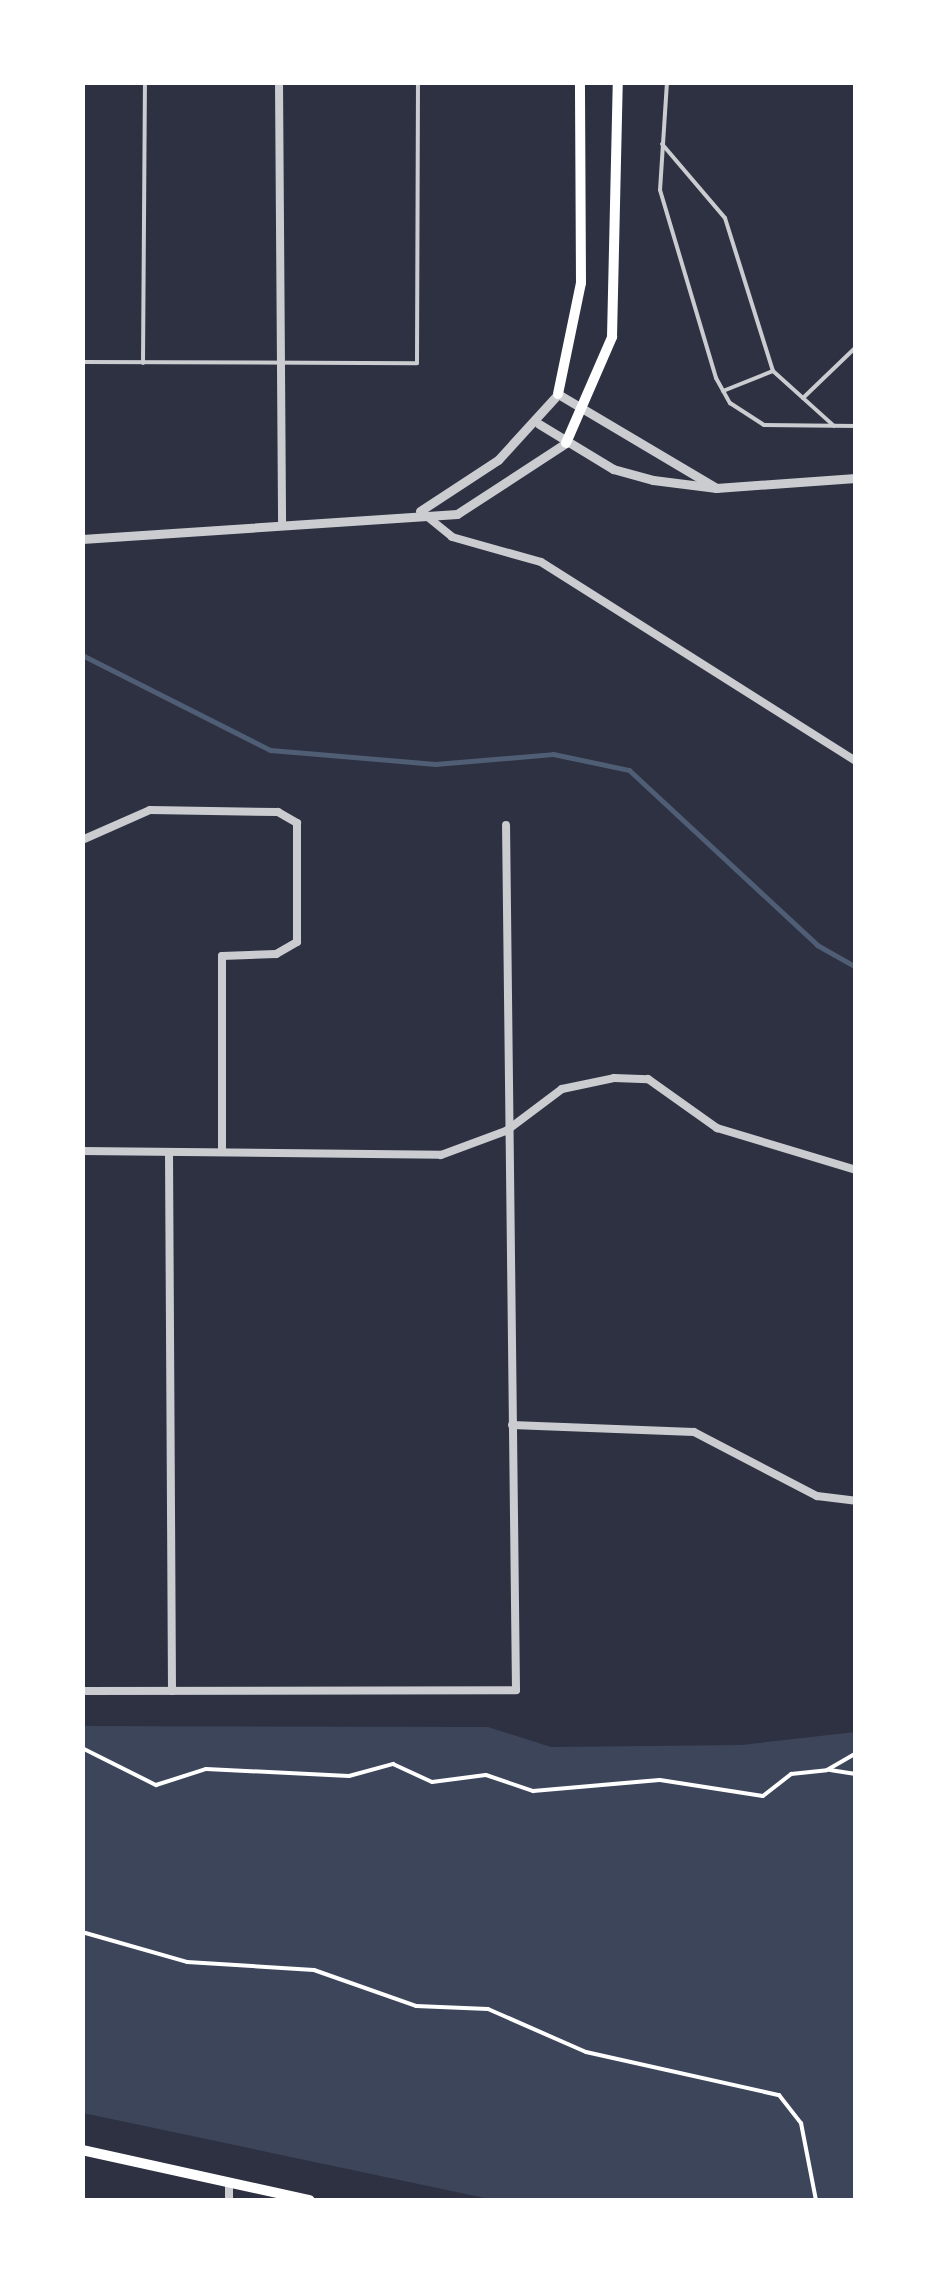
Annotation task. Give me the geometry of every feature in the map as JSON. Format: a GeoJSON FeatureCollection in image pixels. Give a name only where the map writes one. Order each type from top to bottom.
{"type":"FeatureCollection","features":[{"type":"Feature","properties":{"kind":"main road"},"geometry":{"type":"LineString","coordinates":[[558,394],[582,283],[580,82]]}},
{"type":"Feature","properties":{"kind":"main road"},"geometry":{"type":"LineString","coordinates":[[566,443],[587,410],[618,281],[618,82]]}},
{"type":"Feature","properties":{"kind":"main road"},"geometry":{"type":"LineString","coordinates":[[82,2150],[310,2200]]}},
{"type":"Feature","properties":{"kind":"street"},"geometry":{"type":"LineString","coordinates":[[279,82],[282,524]]}},
{"type":"Feature","properties":{"kind":"street"},"geometry":{"type":"LineString","coordinates":[[420,511],[539,424],[558,394],[716,488]]}},
{"type":"Feature","properties":{"kind":"street"},"geometry":{"type":"LineString","coordinates":[[539,424],[613,469],[716,488],[856,478]]}},
{"type":"Feature","properties":{"kind":"street"},"geometry":{"type":"LineString","coordinates":[[82,538],[420,511],[457,514],[491,500],[566,443]]}},
{"type":"Feature","properties":{"kind":"street"},"geometry":{"type":"LineString","coordinates":[[420,511],[452,537],[541,562],[856,761]]}},
{"type":"Feature","properties":{"kind":"street"},"geometry":{"type":"LineString","coordinates":[[82,840],[150,810],[278,812],[297,823],[297,942],[276,954],[222,956],[222,1152]]}},
{"type":"Feature","properties":{"kind":"street"},"geometry":{"type":"LineString","coordinates":[[82,1691],[516,1690],[506,1132],[506,825]]}},
{"type":"Feature","properties":{"kind":"street"},"geometry":{"type":"LineString","coordinates":[[82,1151],[440,1155],[506,1132],[587,1078],[648,1080],[717,1128],[856,1170]]}},
{"type":"Feature","properties":{"kind":"street"},"geometry":{"type":"LineString","coordinates":[[170,1152],[172,1691]]}},
{"type":"Feature","properties":{"kind":"street"},"geometry":{"type":"LineString","coordinates":[[512,1425],[694,1432],[817,1496],[856,1501]]}},
{"type":"Feature","properties":{"kind":"street"},"geometry":{"type":"LineString","coordinates":[[229,2183],[229,2200]]}},
{"type":"Feature","properties":{"kind":"lane"},"geometry":{"type":"LineString","coordinates":[[143,364],[145,82]]}},
{"type":"Feature","properties":{"kind":"lane"},"geometry":{"type":"LineString","coordinates":[[82,362],[281,367],[422,358],[418,82]]}},
{"type":"Feature","properties":{"kind":"lane"},"geometry":{"type":"LineString","coordinates":[[667,82],[660,190],[722,391],[764,425],[856,426]]}},
{"type":"Feature","properties":{"kind":"lane"},"geometry":{"type":"LineString","coordinates":[[662,144],[725,218],[772,371],[836,428]]}},
{"type":"Feature","properties":{"kind":"lane"},"geometry":{"type":"LineString","coordinates":[[803,398],[856,347]]}},
{"type":"Feature","properties":{"kind":"lane"},"geometry":{"type":"LineString","coordinates":[[722,391],[772,371]]}},
{"type":"Feature","properties":{"kind":"path"},"geometry":{"type":"LineString","coordinates":[[82,1748],[156,1786],[206,1769],[349,1776],[393,1764],[432,1782],[486,1776],[533,1790],[660,1780],[763,1796],[798,1771],[856,1774]]}},
{"type":"Feature","properties":{"kind":"path"},"geometry":{"type":"LineString","coordinates":[[827,1770],[856,1753]]}},
{"type":"Feature","properties":{"kind":"path"},"geometry":{"type":"LineString","coordinates":[[82,1932],[187,1962],[314,1970],[416,2006],[488,2008],[586,2052],[779,2096],[801,2123],[816,2200]]}},
{"type":"Feature","properties":{"kind":"shaded area"},"geometry":{"type":"Polygon","coordinates":[[[83,1726],[488,1727],[551,1747],[741,1745],[855,1732],[855,2200],[494,2200],[83,2113],[83,1726]]]}},
{"type":"Feature","properties":{"kind":"waterway"},"geometry":{"type":"LineString","coordinates":[[82,655],[270,750],[435,764],[553,754],[629,770],[817,945],[856,967]]}}]}
